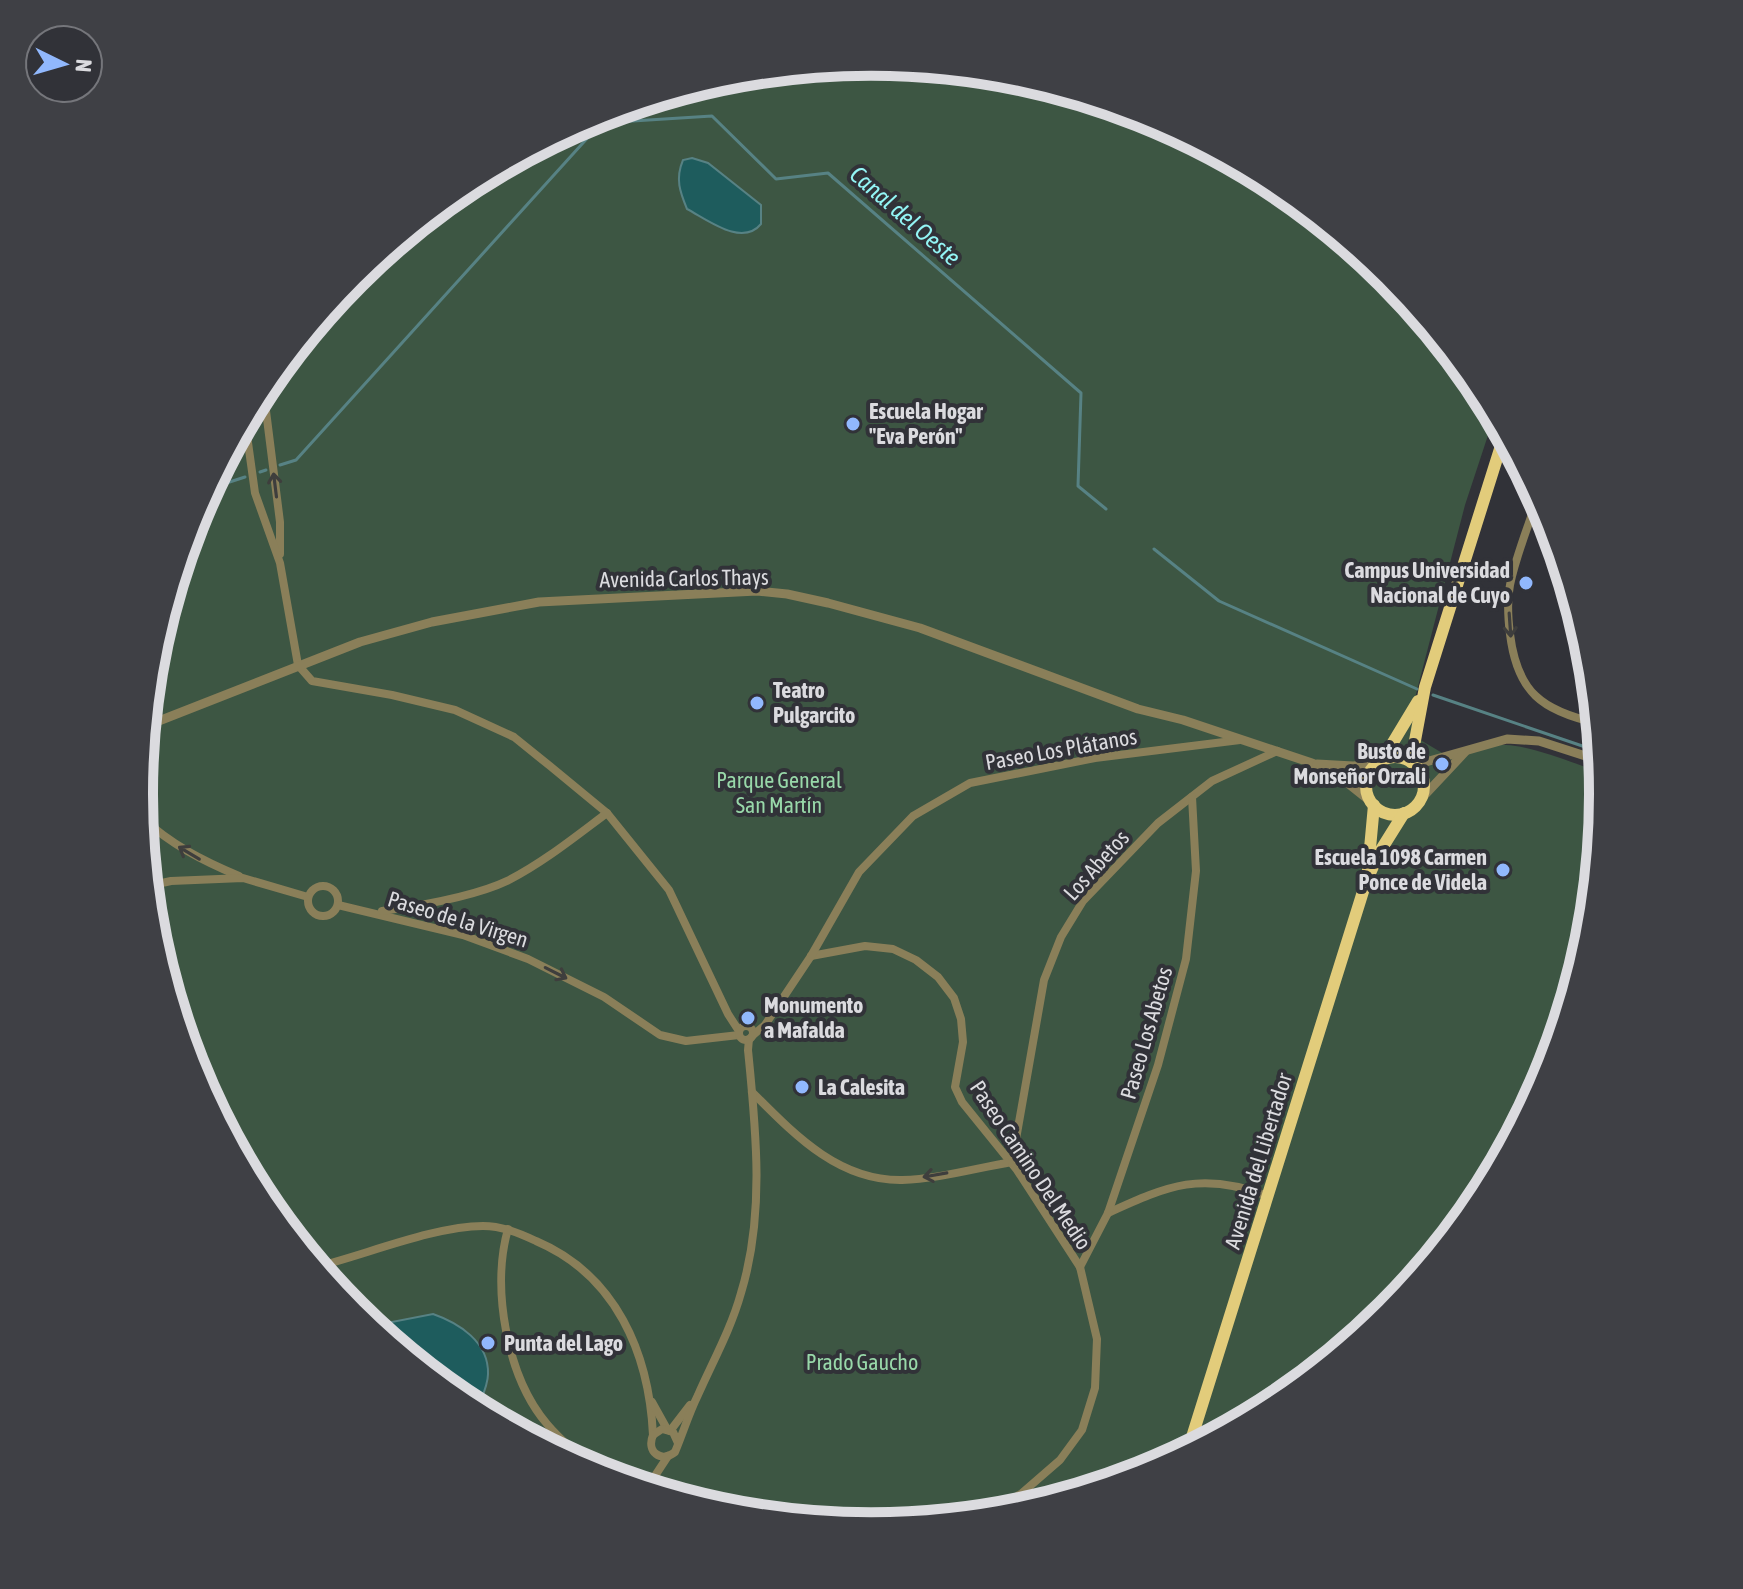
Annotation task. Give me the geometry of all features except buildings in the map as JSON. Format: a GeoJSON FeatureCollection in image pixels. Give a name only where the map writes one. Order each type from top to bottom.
{"type":"FeatureCollection","features":[{"type":"Feature","properties":{"kind":"main road"},"geometry":{"type":"LineString","coordinates":[[1413,764],[1425,687],[1500,447]]}},
{"type":"Feature","properties":{"kind":"main road"},"geometry":{"type":"LineString","coordinates":[[1380,762],[1402,758],[1413,764],[1423,780],[1421,799],[1404,813],[1393,815],[1383,812],[1372,803],[1367,782],[1425,687]]}},
{"type":"Feature","properties":{"kind":"main road","name":"Avenida del Libertador"},"geometry":{"type":"LineString","coordinates":[[1366,882],[1372,803]]}},
{"type":"Feature","properties":{"kind":"main road","name":"Avenida del Libertador"},"geometry":{"type":"LineString","coordinates":[[1192,1437],[1366,882],[1379,853],[1404,813]]}},
{"type":"Feature","properties":{"kind":"street"},"geometry":{"type":"LineString","coordinates":[[266,408],[280,522],[280,563]]}},
{"type":"Feature","properties":{"kind":"street"},"geometry":{"type":"LineString","coordinates":[[247,438],[255,493],[280,563],[298,665],[312,681],[455,710],[514,737],[607,813],[669,890],[729,1017],[745,1034],[752,1091],[757,1184],[750,1257],[742,1293],[727,1335],[697,1395],[675,1452],[668,1456],[652,1479]]}},
{"type":"Feature","properties":{"kind":"street"},"geometry":{"type":"LineString","coordinates":[[1532,514],[1510,585],[1508,620],[1512,649],[1522,678],[1532,693],[1550,708],[1568,717],[1586,721]]}},
{"type":"Feature","properties":{"kind":"street","name":"Avenida Carlos Thays"},"geometry":{"type":"LineString","coordinates":[[157,721],[360,642],[503,607],[580,598],[757,591],[828,603],[920,628],[1138,709],[1183,720],[1312,763],[1345,781],[1372,803]]}},
{"type":"Feature","properties":{"kind":"street"},"geometry":{"type":"LineString","coordinates":[[1413,764],[1465,752],[1491,742],[1524,739],[1588,757]]}},
{"type":"Feature","properties":{"kind":"street","name":"Paseo Los Plátanos"},"geometry":{"type":"LineString","coordinates":[[765,1025],[811,956],[859,872],[913,816],[970,783],[1095,758],[1241,740]]}},
{"type":"Feature","properties":{"kind":"street","name":"Los Abetos"},"geometry":{"type":"LineString","coordinates":[[1012,1162],[1044,980],[1061,937],[1083,901],[1158,823],[1212,781],[1277,751]]}},
{"type":"Feature","properties":{"kind":"street"},"geometry":{"type":"LineString","coordinates":[[1421,799],[1465,752]]}},
{"type":"Feature","properties":{"kind":"street","name":"Avenida Carlos Thays"},"geometry":{"type":"LineString","coordinates":[[1312,763],[1353,766],[1380,762]]}},
{"type":"Feature","properties":{"kind":"street","name":"Paseo Los Abetos"},"geometry":{"type":"LineString","coordinates":[[1080,1267],[1108,1213],[1158,1065],[1186,959],[1196,871],[1192,797]]}},
{"type":"Feature","properties":{"kind":"street"},"geometry":{"type":"LineString","coordinates":[[377,912],[421,906],[507,881],[607,813]]}},
{"type":"Feature","properties":{"kind":"street"},"geometry":{"type":"LineString","coordinates":[[154,829],[192,856],[243,878],[308,897]]}},
{"type":"Feature","properties":{"kind":"street"},"geometry":{"type":"LineString","coordinates":[[159,884],[243,878]]}},
{"type":"Feature","properties":{"kind":"street"},"geometry":{"type":"LineString","coordinates":[[324,885],[334,890],[338,905],[328,915],[319,915],[311,910],[308,897],[314,888],[324,885]]}},
{"type":"Feature","properties":{"kind":"street","name":"Paseo de la Virgen"},"geometry":{"type":"LineString","coordinates":[[338,905],[463,935],[528,959],[604,997],[660,1035],[686,1041],[745,1034],[765,1025]]}},
{"type":"Feature","properties":{"kind":"street","name":"Paseo Camino Del Medio"},"geometry":{"type":"LineString","coordinates":[[811,956],[865,946],[893,949],[916,960],[938,977],[954,998],[961,1019],[963,1042],[955,1073],[955,1087],[962,1102],[1012,1162],[1080,1267],[1097,1339],[1095,1388],[1082,1430],[1060,1460],[1013,1499]]}},
{"type":"Feature","properties":{"kind":"street"},"geometry":{"type":"LineString","coordinates":[[752,1091],[812,1148],[859,1175],[904,1180],[1012,1162]]}},
{"type":"Feature","properties":{"kind":"street"},"geometry":{"type":"LineString","coordinates":[[1108,1213],[1146,1196],[1192,1183],[1235,1184],[1268,1196]]}},
{"type":"Feature","properties":{"kind":"street"},"geometry":{"type":"LineString","coordinates":[[328,1264],[453,1230],[484,1226],[508,1229],[548,1246],[600,1286],[632,1336],[646,1372],[651,1400],[652,1478]]}},
{"type":"Feature","properties":{"kind":"street"},"geometry":{"type":"LineString","coordinates":[[508,1229],[500,1276],[504,1316],[516,1365],[546,1422],[574,1448]]}},
{"type":"Feature","properties":{"kind":"street"},"geometry":{"type":"LineString","coordinates":[[653,1435],[668,1430],[697,1395]]}},
{"type":"Feature","properties":{"kind":"street"},"geometry":{"type":"LineString","coordinates":[[651,1400],[678,1443]]}},
{"type":"Feature","properties":{"kind":"street"},"geometry":{"type":"LineString","coordinates":[[653,1452],[668,1456]]}},
{"type":"Feature","properties":{"kind":"green space","name":"Parque General San Martín"},"geometry":{"type":"Polygon","coordinates":[[[872,76],[965,82],[1057,100],[1102,114],[1189,150],[1231,172],[1309,224],[1380,286],[1442,357],[1490,429],[1465,505],[1415,698],[1412,735],[1444,754],[1498,745],[1541,752],[1589,768],[1588,841],[1576,935],[1552,1025],[1516,1112],[1494,1154],[1442,1232],[1380,1303],[1345,1335],[1309,1365],[1231,1417],[1146,1458],[1057,1489],[965,1507],[918,1511],[872,1513],[778,1507],[686,1489],[641,1475],[554,1439],[512,1417],[434,1365],[398,1335],[363,1303],[301,1232],[249,1154],[227,1112],[191,1025],[177,980],[159,888],[155,841],[153,794],[159,701],[177,609],[191,564],[227,477],[249,435],[301,357],[331,321],[363,286],[434,224],[512,172],[554,150],[641,114],[686,100],[778,82],[825,78],[872,76]]]}},
{"type":"Feature","properties":{"kind":"water"},"geometry":{"type":"Polygon","coordinates":[[[692,158],[708,163],[761,205],[761,224],[744,233],[735,232],[687,209],[679,173],[683,160],[692,158]]]}},
{"type":"Feature","properties":{"kind":"water"},"geometry":{"type":"Polygon","coordinates":[[[433,1314],[471,1335],[487,1363],[488,1379],[482,1398],[434,1365],[385,1323],[433,1314]]]}},
{"type":"Feature","properties":{"kind":"waterway","name":"Canal del Oeste"},"geometry":{"type":"LineString","coordinates":[[621,122],[712,116],[776,179],[828,173],[1081,393],[1078,486],[1106,509]]}},
{"type":"Feature","properties":{"kind":"waterway","name":"Canal del Oeste"},"geometry":{"type":"LineString","coordinates":[[280,465],[296,460],[592,133]]}},
{"type":"Feature","properties":{"kind":"waterway"},"geometry":{"type":"LineString","coordinates":[[260,472],[266,470]]}},
{"type":"Feature","properties":{"kind":"waterway","name":"Canal del Oeste"},"geometry":{"type":"LineString","coordinates":[[224,484],[245,477]]}},
{"type":"Feature","properties":{"kind":"waterway","name":"Canal del Oeste"},"geometry":{"type":"LineString","coordinates":[[1154,549],[1219,601],[1417,689]]}},
{"type":"Feature","properties":{"kind":"waterway","name":"Canal del Oeste"},"geometry":{"type":"LineString","coordinates":[[1433,695],[1588,748]]}},
{"type":"Feature","properties":{"kind":"place","name":"Escuela Hogar \"Eva Perón\""},"geometry":{"type":"Point","coordinates":[853,424]}},
{"type":"Feature","properties":{"kind":"place","name":"Campus Universidad Nacional de Cuyo"},"geometry":{"type":"Point","coordinates":[1526,583]}},
{"type":"Feature","properties":{"kind":"place","name":"Teatro Pulgarcito"},"geometry":{"type":"Point","coordinates":[757,703]}},
{"type":"Feature","properties":{"kind":"place","name":"Busto de Monseñor Orzali"},"geometry":{"type":"Point","coordinates":[1442,764]}},
{"type":"Feature","properties":{"kind":"place","name":"Escuela 1098 Carmen Ponce de Videla"},"geometry":{"type":"Point","coordinates":[1503,870]}},
{"type":"Feature","properties":{"kind":"place","name":"Monumento a Mafalda"},"geometry":{"type":"Point","coordinates":[748,1018]}},
{"type":"Feature","properties":{"kind":"place","name":"La Calesita"},"geometry":{"type":"Point","coordinates":[802,1087]}},
{"type":"Feature","properties":{"kind":"place","name":"Punta del Lago"},"geometry":{"type":"Point","coordinates":[488,1343]}},
{"type":"Feature","properties":{"kind":"park label","name":"Prado Gaucho"},"geometry":{"type":"Point","coordinates":[862,1362]}}]}
